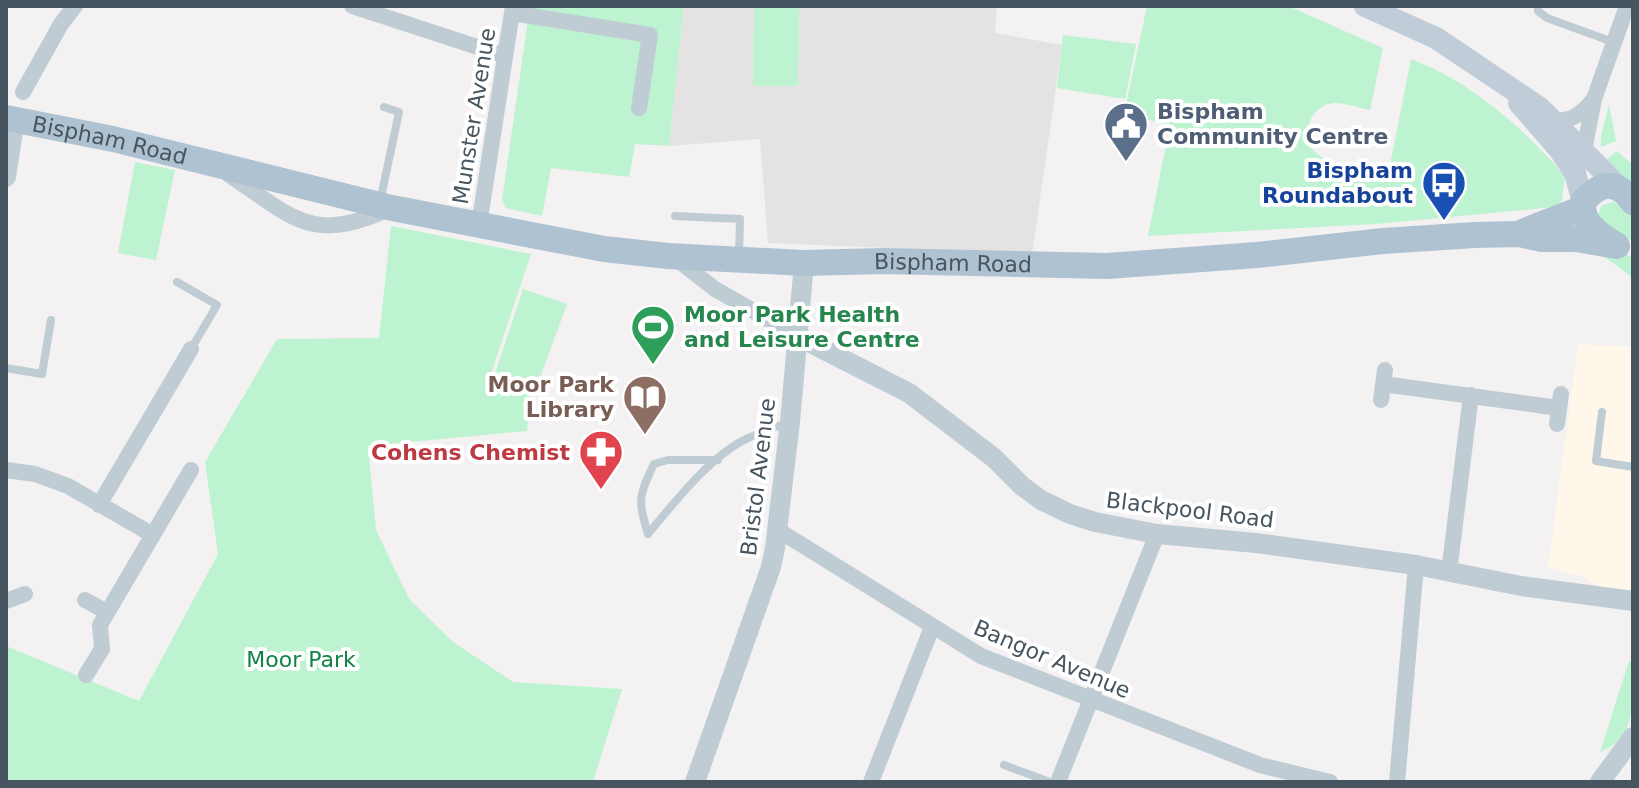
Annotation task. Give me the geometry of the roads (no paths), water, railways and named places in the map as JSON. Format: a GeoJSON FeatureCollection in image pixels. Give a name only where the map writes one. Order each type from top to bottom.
{"type":"FeatureCollection","features":[{"type":"Feature","properties":{"kind":"main road"},"geometry":{"type":"LineString","coordinates":[[1365,6],[1436,38],[1504,83],[1553,120],[1627,194]]}},
{"type":"Feature","properties":{"kind":"main road"},"geometry":{"type":"LineString","coordinates":[[1504,83],[1575,173],[1591,226],[1625,250]]}},
{"type":"Feature","properties":{"kind":"main road","name":"Bispham Road"},"geometry":{"type":"LineString","coordinates":[[10,119],[83,133],[386,206],[604,249],[672,256],[804,263],[883,261],[1107,266],[1398,240],[1519,234],[1542,239],[1576,239],[1625,250]]}},
{"type":"Feature","properties":{"kind":"main road","name":"Bispham Road"},"geometry":{"type":"LineString","coordinates":[[1519,234],[1583,205],[1600,187],[1612,186],[1627,194]]}},
{"type":"Feature","properties":{"kind":"street"},"geometry":{"type":"LineString","coordinates":[[23,92],[61,24],[75,6]]}},
{"type":"Feature","properties":{"kind":"street"},"geometry":{"type":"LineString","coordinates":[[352,6],[505,56]]}},
{"type":"Feature","properties":{"kind":"street"},"geometry":{"type":"LineString","coordinates":[[1584,151],[1594,99],[1613,42],[1627,25],[1627,6]]}},
{"type":"Feature","properties":{"kind":"street","name":"Munster Avenue"},"geometry":{"type":"LineString","coordinates":[[479,225],[512,10],[650,35],[639,108]]}},
{"type":"Feature","properties":{"kind":"street"},"geometry":{"type":"LineString","coordinates":[[1553,120],[1577,116],[1594,99]]}},
{"type":"Feature","properties":{"kind":"street"},"geometry":{"type":"LineString","coordinates":[[6,177],[10,119]]}},
{"type":"Feature","properties":{"kind":"street","name":"Blackpool Road"},"geometry":{"type":"LineString","coordinates":[[672,256],[715,289],[799,337],[909,393],[994,458],[1022,486],[1041,500],[1070,514],[1157,534],[1256,543],[1416,565],[1521,586],[1633,601]]}},
{"type":"Feature","properties":{"kind":"street","name":"Bristol Avenue"},"geometry":{"type":"LineString","coordinates":[[695,782],[771,567],[790,422],[804,263]]}},
{"type":"Feature","properties":{"kind":"street"},"geometry":{"type":"LineString","coordinates":[[99,505],[191,349]]}},
{"type":"Feature","properties":{"kind":"street"},"geometry":{"type":"LineString","coordinates":[[1383,385],[1559,409]]}},
{"type":"Feature","properties":{"kind":"street"},"geometry":{"type":"LineString","coordinates":[[1449,572],[1471,395]]}},
{"type":"Feature","properties":{"kind":"street"},"geometry":{"type":"LineString","coordinates":[[6,470],[53,479],[153,535]]}},
{"type":"Feature","properties":{"kind":"street"},"geometry":{"type":"LineString","coordinates":[[86,675],[102,649],[100,625],[191,470]]}},
{"type":"Feature","properties":{"kind":"street","name":"Bangor Avenue"},"geometry":{"type":"LineString","coordinates":[[778,530],[981,656],[1260,765],[1330,782]]}},
{"type":"Feature","properties":{"kind":"street"},"geometry":{"type":"LineString","coordinates":[[1058,782],[1157,534]]}},
{"type":"Feature","properties":{"kind":"street"},"geometry":{"type":"LineString","coordinates":[[1397,782],[1416,565]]}},
{"type":"Feature","properties":{"kind":"street"},"geometry":{"type":"LineString","coordinates":[[6,601],[25,594]]}},
{"type":"Feature","properties":{"kind":"street"},"geometry":{"type":"LineString","coordinates":[[85,600],[107,612]]}},
{"type":"Feature","properties":{"kind":"street"},"geometry":{"type":"LineString","coordinates":[[871,782],[932,627]]}},
{"type":"Feature","properties":{"kind":"street"},"geometry":{"type":"LineString","coordinates":[[1608,779],[1633,737]]}},
{"type":"Feature","properties":{"kind":"lane"},"geometry":{"type":"LineString","coordinates":[[1538,6],[1538,11],[1547,18],[1613,42]]}},
{"type":"Feature","properties":{"kind":"lane"},"geometry":{"type":"LineString","coordinates":[[384,107],[399,112],[386,206]]}},
{"type":"Feature","properties":{"kind":"lane"},"geometry":{"type":"LineString","coordinates":[[675,216],[740,219],[739,259]]}},
{"type":"Feature","properties":{"kind":"lane"},"geometry":{"type":"LineString","coordinates":[[177,282],[217,305],[191,349]]}},
{"type":"Feature","properties":{"kind":"lane"},"geometry":{"type":"LineString","coordinates":[[6,368],[42,374],[51,320]]}},
{"type":"Feature","properties":{"kind":"lane"},"geometry":{"type":"LineString","coordinates":[[1602,412],[1596,461],[1633,467]]}},
{"type":"Feature","properties":{"kind":"lane"},"geometry":{"type":"LineString","coordinates":[[718,460],[668,460],[654,464],[639,503],[648,534],[684,491],[718,460],[746,439],[790,422]]}},
{"type":"Feature","properties":{"kind":"lane"},"geometry":{"type":"LineString","coordinates":[[1004,765],[1058,782]]}},
{"type":"Feature","properties":{"kind":"place","name":"Bispham Community Centre"},"geometry":{"type":"Point","coordinates":[1126,163]}},
{"type":"Feature","properties":{"kind":"place","name":"Bispham Roundabout"},"geometry":{"type":"Point","coordinates":[1444,222]}},
{"type":"Feature","properties":{"kind":"place","name":"Moor Park Health and Leisure Centre"},"geometry":{"type":"Point","coordinates":[653,366]}},
{"type":"Feature","properties":{"kind":"place","name":"Moor Park Library"},"geometry":{"type":"Point","coordinates":[645,436]}},
{"type":"Feature","properties":{"kind":"place","name":"Cohens Chemist"},"geometry":{"type":"Point","coordinates":[601,491]}},
{"type":"Feature","properties":{"kind":"park label","name":"Moor Park"},"geometry":{"type":"Point","coordinates":[301,659]}}]}
